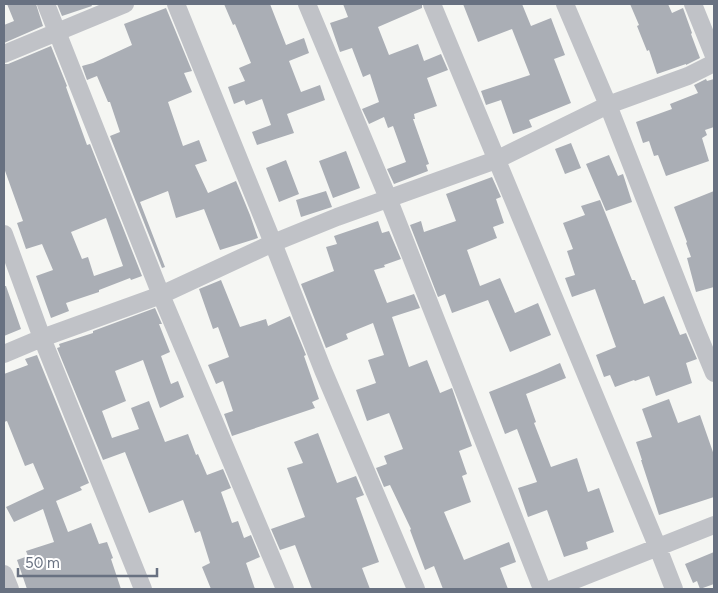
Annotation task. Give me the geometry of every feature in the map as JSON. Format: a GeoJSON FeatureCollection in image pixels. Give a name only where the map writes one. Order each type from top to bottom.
{"type":"FeatureCollection","features":[{"type":"Feature","properties":{"kind":"street"},"geometry":{"type":"LineString","coordinates":[[46,4],[161,295],[285,589]]}},
{"type":"Feature","properties":{"kind":"street"},"geometry":{"type":"LineString","coordinates":[[4,54],[125,4]]}},
{"type":"Feature","properties":{"kind":"street"},"geometry":{"type":"LineString","coordinates":[[176,4],[323,370],[416,589]]}},
{"type":"Feature","properties":{"kind":"street"},"geometry":{"type":"LineString","coordinates":[[307,4],[388,198],[542,589]]}},
{"type":"Feature","properties":{"kind":"street"},"geometry":{"type":"LineString","coordinates":[[432,4],[674,589]]}},
{"type":"Feature","properties":{"kind":"street"},"geometry":{"type":"LineString","coordinates":[[565,4],[608,105],[714,373]]}},
{"type":"Feature","properties":{"kind":"street"},"geometry":{"type":"LineString","coordinates":[[693,4],[714,56]]}},
{"type":"Feature","properties":{"kind":"street"},"geometry":{"type":"LineString","coordinates":[[4,354],[42,338],[161,295],[273,243],[336,217],[496,160],[608,105],[688,76],[714,63]]}},
{"type":"Feature","properties":{"kind":"street"},"geometry":{"type":"LineString","coordinates":[[4,234],[42,338],[143,589]]}},
{"type":"Feature","properties":{"kind":"street"},"geometry":{"type":"LineString","coordinates":[[552,589],[714,525]]}},
{"type":"Feature","properties":{"kind":"street"},"geometry":{"type":"LineString","coordinates":[[4,574],[10,589]]}},
{"type":"Feature","properties":{"kind":"building"},"geometry":{"type":"Polygon","coordinates":[[[7,4],[36,4],[43,26],[4,43],[4,25],[14,21],[7,4]]]}},
{"type":"Feature","properties":{"kind":"building"},"geometry":{"type":"Polygon","coordinates":[[[57,4],[91,4],[92,6],[62,16],[57,4]]]}},
{"type":"Feature","properties":{"kind":"building"},"geometry":{"type":"Polygon","coordinates":[[[224,4],[270,4],[286,45],[304,38],[309,53],[289,61],[301,92],[320,85],[325,100],[287,114],[294,133],[257,145],[252,132],[271,125],[262,99],[246,105],[244,100],[234,104],[228,87],[245,81],[239,68],[251,63],[235,24],[233,25],[224,4]]]}},
{"type":"Feature","properties":{"kind":"building"},"geometry":{"type":"Polygon","coordinates":[[[343,4],[422,4],[422,8],[378,27],[389,55],[418,44],[424,61],[441,54],[448,70],[427,78],[437,106],[414,114],[415,119],[413,119],[429,164],[426,165],[428,171],[394,184],[387,169],[406,162],[393,126],[388,128],[384,117],[369,124],[362,109],[379,102],[370,74],[363,77],[352,48],[340,52],[330,23],[348,17],[343,4]]]}},
{"type":"Feature","properties":{"kind":"building"},"geometry":{"type":"Polygon","coordinates":[[[463,4],[522,4],[531,26],[551,18],[565,55],[554,59],[571,103],[529,120],[532,127],[513,134],[501,100],[486,105],[481,91],[530,75],[512,29],[478,42],[463,4]]]}},
{"type":"Feature","properties":{"kind":"building"},"geometry":{"type":"Polygon","coordinates":[[[630,4],[668,4],[672,13],[683,8],[700,58],[686,65],[657,74],[630,4]]]}},
{"type":"Feature","properties":{"kind":"building"},"geometry":{"type":"Polygon","coordinates":[[[166,8],[192,71],[184,73],[192,92],[168,102],[183,146],[199,140],[207,161],[195,165],[208,193],[236,181],[258,238],[220,250],[204,209],[176,218],[168,191],[140,202],[165,267],[162,268],[110,136],[120,132],[110,102],[108,102],[97,76],[87,80],[82,66],[132,45],[124,24],[166,8]]]}},
{"type":"Feature","properties":{"kind":"building"},"geometry":{"type":"Polygon","coordinates":[[[51,46],[87,145],[90,144],[142,276],[131,280],[130,278],[99,290],[99,292],[66,303],[69,311],[51,318],[36,276],[53,270],[42,244],[26,249],[17,223],[23,221],[4,168],[4,64],[51,46]],[[106,218],[71,232],[82,259],[88,257],[94,276],[123,266],[106,218]]]}},
{"type":"Feature","properties":{"kind":"building"},"geometry":{"type":"Polygon","coordinates":[[[706,79],[707,81],[714,79],[714,127],[705,130],[707,135],[702,138],[709,161],[666,176],[658,155],[654,156],[649,141],[643,143],[636,122],[672,109],[670,104],[698,93],[694,85],[706,79]]]}},
{"type":"Feature","properties":{"kind":"building"},"geometry":{"type":"Polygon","coordinates":[[[571,143],[581,168],[565,174],[555,149],[571,143]]]}},
{"type":"Feature","properties":{"kind":"building"},"geometry":{"type":"Polygon","coordinates":[[[346,151],[360,188],[333,198],[319,161],[346,151]]]}},
{"type":"Feature","properties":{"kind":"building"},"geometry":{"type":"Polygon","coordinates":[[[609,155],[618,176],[623,174],[632,202],[606,211],[586,164],[609,155]]]}},
{"type":"Feature","properties":{"kind":"building"},"geometry":{"type":"Polygon","coordinates":[[[286,160],[299,194],[279,202],[266,168],[286,160]]]}},
{"type":"Feature","properties":{"kind":"building"},"geometry":{"type":"Polygon","coordinates":[[[492,177],[501,197],[496,199],[504,223],[493,227],[497,238],[467,250],[480,286],[500,278],[515,313],[538,303],[551,335],[510,352],[488,300],[452,313],[445,294],[438,297],[410,225],[421,221],[424,232],[456,221],[446,194],[492,177]]]}},
{"type":"Feature","properties":{"kind":"building"},"geometry":{"type":"Polygon","coordinates":[[[326,191],[332,207],[301,217],[296,200],[326,191]]]}},
{"type":"Feature","properties":{"kind":"building"},"geometry":{"type":"Polygon","coordinates":[[[714,191],[714,287],[696,292],[687,258],[691,257],[674,207],[714,191]]]}},
{"type":"Feature","properties":{"kind":"building"},"geometry":{"type":"Polygon","coordinates":[[[600,200],[632,280],[635,280],[644,304],[664,296],[680,335],[686,333],[697,359],[686,363],[692,383],[656,396],[649,376],[615,387],[610,375],[604,377],[596,355],[616,347],[595,289],[572,297],[565,278],[575,275],[567,251],[573,249],[563,223],[585,215],[581,206],[600,200]]]}},
{"type":"Feature","properties":{"kind":"building"},"geometry":{"type":"Polygon","coordinates":[[[378,221],[382,233],[389,231],[401,259],[374,270],[387,303],[414,294],[420,308],[392,317],[409,367],[427,360],[440,393],[452,388],[472,446],[459,451],[467,474],[462,476],[471,502],[444,512],[464,560],[509,542],[516,562],[500,568],[508,589],[443,589],[434,566],[425,570],[411,529],[390,485],[384,487],[376,468],[387,464],[384,456],[403,449],[389,413],[367,421],[356,390],[376,383],[368,360],[384,355],[373,323],[346,334],[348,339],[326,348],[301,284],[334,271],[326,247],[337,244],[334,236],[378,221]]]}},
{"type":"Feature","properties":{"kind":"building"},"geometry":{"type":"Polygon","coordinates":[[[221,280],[240,327],[266,319],[268,326],[290,316],[306,355],[304,356],[319,399],[312,402],[315,408],[232,436],[224,414],[233,411],[223,381],[216,384],[208,365],[229,357],[218,327],[213,329],[199,289],[221,280]]]}},
{"type":"Feature","properties":{"kind":"building"},"geometry":{"type":"Polygon","coordinates":[[[4,286],[6,286],[21,329],[4,336],[4,286]]]}},
{"type":"Feature","properties":{"kind":"building"},"geometry":{"type":"Polygon","coordinates":[[[155,308],[170,352],[161,356],[171,384],[178,381],[184,397],[160,408],[143,360],[115,371],[126,401],[102,411],[112,438],[139,429],[131,408],[149,401],[165,442],[188,434],[196,455],[198,454],[207,475],[223,469],[231,488],[221,492],[232,523],[238,521],[244,538],[251,535],[260,557],[246,563],[255,589],[211,589],[202,567],[210,563],[200,531],[195,533],[183,500],[149,513],[125,452],[103,460],[57,348],[60,347],[59,344],[93,333],[93,331],[155,308]]]}},
{"type":"Feature","properties":{"kind":"building"},"geometry":{"type":"Polygon","coordinates":[[[37,355],[89,483],[80,487],[82,490],[56,501],[68,532],[91,523],[99,544],[107,542],[121,589],[27,589],[17,560],[28,556],[26,551],[54,542],[43,509],[14,522],[6,507],[44,489],[33,463],[25,466],[7,421],[4,422],[4,374],[28,365],[25,359],[37,355]]]}},
{"type":"Feature","properties":{"kind":"building"},"geometry":{"type":"Polygon","coordinates":[[[560,363],[566,378],[526,394],[536,422],[534,423],[551,467],[577,458],[588,492],[599,488],[614,532],[586,542],[588,549],[564,557],[547,510],[528,517],[518,488],[537,482],[517,429],[505,434],[489,392],[560,363]]]}},
{"type":"Feature","properties":{"kind":"building"},"geometry":{"type":"Polygon","coordinates":[[[669,399],[678,423],[700,415],[714,455],[714,497],[659,515],[636,442],[652,437],[642,409],[669,399]]]}},
{"type":"Feature","properties":{"kind":"building"},"geometry":{"type":"Polygon","coordinates":[[[318,433],[337,483],[356,476],[364,495],[356,498],[379,562],[362,568],[370,589],[312,589],[295,545],[280,550],[271,529],[305,517],[287,468],[303,463],[294,442],[318,433]]]}},
{"type":"Feature","properties":{"kind":"building"},"geometry":{"type":"Polygon","coordinates":[[[714,552],[714,584],[700,589],[697,581],[693,583],[685,564],[714,552]]]}}]}
